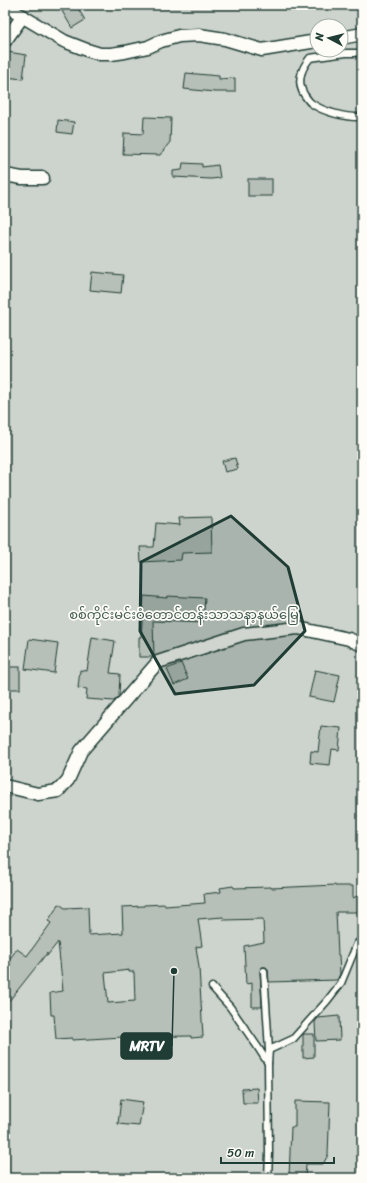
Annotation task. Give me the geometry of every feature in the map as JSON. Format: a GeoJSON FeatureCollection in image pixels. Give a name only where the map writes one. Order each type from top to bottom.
{"type":"FeatureCollection","features":[{"type":"Feature","properties":{"kind":"street"},"geometry":{"type":"LineString","coordinates":[[5,6],[64,41],[100,54],[126,52],[148,47],[161,41],[179,36],[199,35],[225,39],[262,50],[309,42]]}},
{"type":"Feature","properties":{"kind":"street"},"geometry":{"type":"LineString","coordinates":[[5,41],[23,16]]}},
{"type":"Feature","properties":{"kind":"street"},"geometry":{"type":"LineString","coordinates":[[349,36],[362,34]]}},
{"type":"Feature","properties":{"kind":"street"},"geometry":{"type":"LineString","coordinates":[[5,175],[22,178],[43,178]]}},
{"type":"Feature","properties":{"kind":"street"},"geometry":{"type":"LineString","coordinates":[[5,786],[38,794],[58,791],[68,780],[81,751],[158,662],[244,634],[298,628],[349,639],[362,645]]}},
{"type":"Feature","properties":{"kind":"lane"},"geometry":{"type":"LineString","coordinates":[[362,53],[346,53],[310,58],[304,66],[300,76],[300,86],[310,103],[320,108],[336,114],[362,117]]}},
{"type":"Feature","properties":{"kind":"lane"},"geometry":{"type":"LineString","coordinates":[[268,1050],[293,1039],[327,1000],[341,983],[357,944],[362,939]]}},
{"type":"Feature","properties":{"kind":"lane"},"geometry":{"type":"LineString","coordinates":[[264,971],[268,1050],[268,1178]]}},
{"type":"Feature","properties":{"kind":"lane"},"geometry":{"type":"LineString","coordinates":[[212,987],[230,1006],[268,1063]]}},
{"type":"Feature","properties":{"kind":"highlighted area"},"geometry":{"type":"Polygon","coordinates":[[[231,516],[288,567],[305,631],[254,685],[175,694],[140,631],[141,562],[231,516]]]}},
{"type":"Feature","properties":{"kind":"green space","name":"စစ်ကိုင်းမင်းဝံတောင်တန်းသာသနာ့နယ်မြေ"},"geometry":{"type":"Polygon","coordinates":[[[5,5],[362,5],[362,1178],[5,1178],[5,5]]]}},
{"type":"Feature","properties":{"kind":"building"},"geometry":{"type":"Polygon","coordinates":[[[72,5],[76,5],[85,20],[72,28],[62,11],[72,5]]]}},
{"type":"Feature","properties":{"kind":"building"},"geometry":{"type":"Polygon","coordinates":[[[8,52],[26,55],[23,79],[5,77],[8,52]]]}},
{"type":"Feature","properties":{"kind":"building"},"geometry":{"type":"Polygon","coordinates":[[[186,73],[219,76],[219,79],[235,78],[235,92],[184,89],[186,73]]]}},
{"type":"Feature","properties":{"kind":"building"},"geometry":{"type":"Polygon","coordinates":[[[144,117],[171,118],[170,142],[160,155],[123,154],[124,133],[143,134],[144,117]]]}},
{"type":"Feature","properties":{"kind":"building"},"geometry":{"type":"Polygon","coordinates":[[[58,120],[74,122],[72,134],[57,132],[58,120]]]}},
{"type":"Feature","properties":{"kind":"building"},"geometry":{"type":"Polygon","coordinates":[[[183,163],[202,164],[202,167],[218,165],[220,178],[173,177],[173,171],[182,170],[183,163]]]}},
{"type":"Feature","properties":{"kind":"building"},"geometry":{"type":"Polygon","coordinates":[[[248,179],[272,179],[272,196],[248,196],[248,179]]]}},
{"type":"Feature","properties":{"kind":"building"},"geometry":{"type":"Polygon","coordinates":[[[92,272],[123,275],[121,293],[90,290],[92,272]]]}},
{"type":"Feature","properties":{"kind":"building"},"geometry":{"type":"Polygon","coordinates":[[[235,458],[238,469],[225,472],[222,461],[235,458]]]}},
{"type":"Feature","properties":{"kind":"building"},"geometry":{"type":"Polygon","coordinates":[[[211,517],[212,552],[182,553],[181,560],[141,562],[140,547],[154,547],[156,523],[180,525],[179,518],[211,517]]]}},
{"type":"Feature","properties":{"kind":"building"},"geometry":{"type":"Polygon","coordinates":[[[144,596],[167,598],[167,596],[205,598],[203,623],[153,621],[154,656],[139,657],[139,637],[141,637],[144,596]]]}},
{"type":"Feature","properties":{"kind":"building"},"geometry":{"type":"Polygon","coordinates":[[[92,637],[115,641],[110,673],[120,674],[119,696],[114,701],[86,699],[87,689],[78,688],[80,670],[87,671],[92,637]]]}},
{"type":"Feature","properties":{"kind":"building"},"geometry":{"type":"Polygon","coordinates":[[[29,639],[58,643],[54,673],[25,669],[29,639]]]}},
{"type":"Feature","properties":{"kind":"building"},"geometry":{"type":"Polygon","coordinates":[[[181,663],[188,679],[174,685],[167,669],[181,663]]]}},
{"type":"Feature","properties":{"kind":"building"},"geometry":{"type":"Polygon","coordinates":[[[5,667],[20,667],[20,689],[5,689],[5,667]]]}},
{"type":"Feature","properties":{"kind":"building"},"geometry":{"type":"Polygon","coordinates":[[[315,670],[340,675],[334,702],[309,697],[315,670]]]}},
{"type":"Feature","properties":{"kind":"building"},"geometry":{"type":"Polygon","coordinates":[[[321,726],[341,728],[339,750],[332,749],[330,765],[310,763],[311,751],[318,752],[321,726]]]}},
{"type":"Feature","properties":{"kind":"building"},"geometry":{"type":"Polygon","coordinates":[[[335,885],[353,886],[353,898],[362,894],[362,909],[356,912],[336,912],[340,974],[337,980],[269,982],[268,969],[266,967],[262,967],[260,971],[262,1007],[252,1007],[252,983],[246,984],[244,946],[264,942],[263,919],[224,920],[223,917],[198,919],[202,946],[196,947],[199,967],[203,1037],[123,1037],[72,1040],[72,1038],[56,1039],[54,1015],[51,1015],[50,993],[63,991],[58,942],[47,956],[47,953],[5,1006],[5,965],[17,949],[27,956],[51,923],[48,921],[59,904],[65,908],[88,907],[89,935],[123,933],[122,907],[205,903],[204,894],[221,892],[220,888],[233,886],[234,888],[335,885]],[[129,970],[105,973],[108,1003],[135,1001],[134,972],[129,972],[129,970]]]}},
{"type":"Feature","properties":{"kind":"building"},"geometry":{"type":"Polygon","coordinates":[[[339,1016],[340,1040],[316,1041],[315,1022],[318,1018],[339,1016]]]}},
{"type":"Feature","properties":{"kind":"building"},"geometry":{"type":"Polygon","coordinates":[[[303,1034],[314,1034],[314,1057],[303,1058],[303,1034]]]}},
{"type":"Feature","properties":{"kind":"building"},"geometry":{"type":"Polygon","coordinates":[[[257,1088],[258,1103],[243,1103],[242,1089],[257,1088]]]}},
{"type":"Feature","properties":{"kind":"building"},"geometry":{"type":"Polygon","coordinates":[[[121,1099],[143,1102],[139,1126],[118,1124],[121,1099]]]}},
{"type":"Feature","properties":{"kind":"building"},"geometry":{"type":"Polygon","coordinates":[[[295,1101],[330,1102],[328,1155],[323,1164],[306,1164],[305,1178],[289,1178],[291,1127],[295,1127],[295,1101]]]}},
{"type":"Feature","properties":{"kind":"place","name":"MRTV"},"geometry":{"type":"Point","coordinates":[174,971]}}]}
